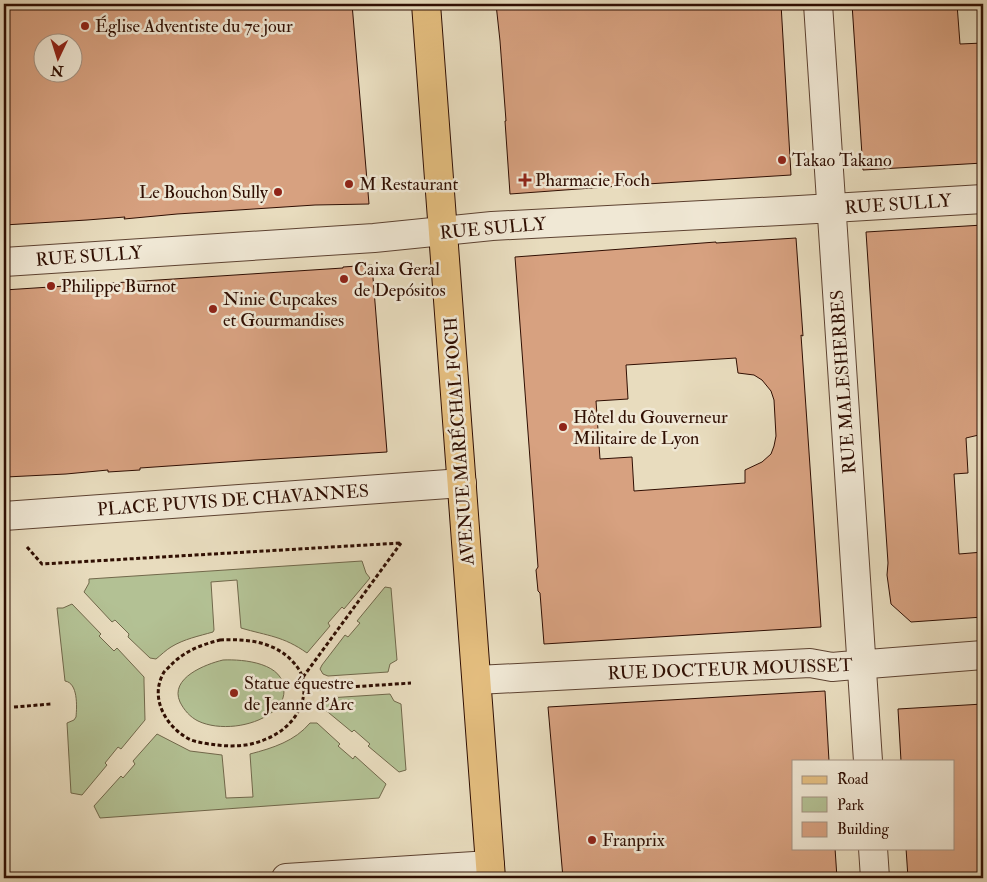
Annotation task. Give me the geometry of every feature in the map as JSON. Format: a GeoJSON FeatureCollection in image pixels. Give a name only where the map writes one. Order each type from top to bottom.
{"type":"FeatureCollection","features":[{"type":"Feature","properties":{"kind":"main road","name":"AVENUE MARÉCHAL FOCH"},"geometry":{"type":"LineString","coordinates":[[426,4],[491,872]]}},
{"type":"Feature","properties":{"kind":"street","name":"RUE MALESHERBES"},"geometry":{"type":"LineString","coordinates":[[818,4],[868,760]]}},
{"type":"Feature","properties":{"kind":"street","name":"RUE SULLY"},"geometry":{"type":"LineString","coordinates":[[4,262],[352,239],[513,225],[831,209],[983,199]]}},
{"type":"Feature","properties":{"kind":"street","name":"PLACE PUVIS DE CHAVANNES"},"geometry":{"type":"LineString","coordinates":[[4,516],[462,483]]}},
{"type":"Feature","properties":{"kind":"street","name":"RUE DOCTEUR MOUISSET"},"geometry":{"type":"LineString","coordinates":[[477,680],[810,663],[832,667],[983,656]]}},
{"type":"Feature","properties":{"kind":"street"},"geometry":{"type":"LineString","coordinates":[[873,850],[875,878]]}},
{"type":"Feature","properties":{"kind":"street"},"geometry":{"type":"LineString","coordinates":[[286,878],[491,872]]}},
{"type":"Feature","properties":{"kind":"path"},"geometry":{"type":"LineString","coordinates":[[42,564],[401,543],[303,677]]}},
{"type":"Feature","properties":{"kind":"path"},"geometry":{"type":"LineString","coordinates":[[220,640],[254,642],[273,648],[289,659],[303,677],[303,700],[299,711],[285,727],[267,739],[242,746],[221,746],[191,740],[172,726],[158,702],[158,687],[163,674],[174,661],[198,646],[220,640]]}},
{"type":"Feature","properties":{"kind":"path"},"geometry":{"type":"LineString","coordinates":[[304,690],[410,682]]}},
{"type":"Feature","properties":{"kind":"path"},"geometry":{"type":"LineString","coordinates":[[14,707],[51,704]]}},
{"type":"Feature","properties":{"kind":"green space"},"geometry":{"type":"Polygon","coordinates":[[[362,561],[370,578],[344,609],[342,607],[328,623],[330,626],[307,653],[283,640],[241,628],[237,580],[211,582],[213,632],[176,644],[156,659],[150,658],[128,637],[129,634],[115,620],[112,622],[84,592],[89,579],[362,561]]]}},
{"type":"Feature","properties":{"kind":"green space"},"geometry":{"type":"Polygon","coordinates":[[[385,587],[391,588],[397,660],[390,664],[388,672],[328,676],[323,674],[320,669],[322,665],[345,635],[348,637],[360,623],[357,621],[385,587]]]}},
{"type":"Feature","properties":{"kind":"green space"},"geometry":{"type":"Polygon","coordinates":[[[72,604],[101,634],[99,636],[114,651],[117,648],[144,677],[145,720],[121,749],[118,747],[105,763],[107,765],[82,795],[71,793],[67,723],[76,717],[76,701],[72,686],[65,681],[57,608],[63,608],[72,604]]]}},
{"type":"Feature","properties":{"kind":"green space"},"geometry":{"type":"Polygon","coordinates":[[[223,660],[242,660],[271,669],[278,674],[283,682],[282,701],[271,713],[255,722],[225,727],[198,721],[185,710],[180,702],[178,693],[180,686],[184,679],[199,669],[223,660]]]}},
{"type":"Feature","properties":{"kind":"green space"},"geometry":{"type":"Polygon","coordinates":[[[390,694],[394,701],[401,704],[406,770],[399,772],[368,746],[370,744],[354,730],[352,732],[323,708],[324,701],[328,698],[390,694]]]}},
{"type":"Feature","properties":{"kind":"green space"},"geometry":{"type":"Polygon","coordinates":[[[310,723],[317,723],[340,744],[338,746],[353,759],[355,756],[386,784],[379,798],[100,818],[94,806],[121,776],[123,778],[135,764],[133,761],[157,734],[190,751],[222,755],[226,798],[253,797],[250,754],[275,746],[298,735],[310,723]]]}},
{"type":"Feature","properties":{"kind":"building"},"geometry":{"type":"Polygon","coordinates":[[[4,4],[352,4],[369,204],[315,205],[4,225],[4,4]]]}},
{"type":"Feature","properties":{"kind":"building"},"geometry":{"type":"Polygon","coordinates":[[[496,4],[781,4],[791,175],[510,194],[496,4]]]}},
{"type":"Feature","properties":{"kind":"building"},"geometry":{"type":"Polygon","coordinates":[[[852,4],[957,4],[960,44],[983,43],[983,163],[863,170],[852,4]]]}},
{"type":"Feature","properties":{"kind":"building"},"geometry":{"type":"Polygon","coordinates":[[[983,225],[983,434],[966,438],[968,473],[954,474],[959,554],[983,552],[983,617],[911,622],[891,604],[887,575],[888,563],[866,232],[983,225]]]}},
{"type":"Feature","properties":{"kind":"building"},"geometry":{"type":"Polygon","coordinates":[[[796,238],[821,627],[544,644],[540,593],[538,591],[536,570],[538,567],[515,257],[796,238]],[[736,358],[626,365],[628,399],[596,401],[600,459],[632,457],[634,491],[745,483],[745,470],[762,462],[771,454],[774,446],[776,436],[774,400],[771,391],[762,380],[754,375],[738,373],[736,358]]]}},
{"type":"Feature","properties":{"kind":"building"},"geometry":{"type":"Polygon","coordinates":[[[372,265],[387,452],[140,468],[140,470],[108,472],[108,470],[6,477],[4,290],[372,265]]]}},
{"type":"Feature","properties":{"kind":"building"},"geometry":{"type":"Polygon","coordinates":[[[825,691],[829,760],[792,760],[792,850],[835,850],[837,878],[563,878],[548,707],[825,691]]]}},
{"type":"Feature","properties":{"kind":"building"},"geometry":{"type":"Polygon","coordinates":[[[983,704],[983,878],[908,878],[906,850],[954,850],[954,760],[901,760],[898,709],[983,704]]]}},
{"type":"Feature","properties":{"kind":"place","name":"Église Adventiste du 7e jour"},"geometry":{"type":"Point","coordinates":[85,26]}},
{"type":"Feature","properties":{"kind":"place","name":"Takao Takano"},"geometry":{"type":"Point","coordinates":[782,160]}},
{"type":"Feature","properties":{"kind":"place","name":"Pharmacie Foch"},"geometry":{"type":"Point","coordinates":[525,180]}},
{"type":"Feature","properties":{"kind":"place","name":"M Restaurant"},"geometry":{"type":"Point","coordinates":[349,184]}},
{"type":"Feature","properties":{"kind":"place","name":"Le Bouchon Sully"},"geometry":{"type":"Point","coordinates":[278,192]}},
{"type":"Feature","properties":{"kind":"place","name":"Caixa Geral de Depósitos"},"geometry":{"type":"Point","coordinates":[344,279]}},
{"type":"Feature","properties":{"kind":"place","name":"Philippe Burnot"},"geometry":{"type":"Point","coordinates":[51,286]}},
{"type":"Feature","properties":{"kind":"place","name":"Ninie Cupcakes et Gourmandises"},"geometry":{"type":"Point","coordinates":[213,309]}},
{"type":"Feature","properties":{"kind":"place","name":"Hôtel du Gouverneur Militaire de Lyon"},"geometry":{"type":"Point","coordinates":[563,427]}},
{"type":"Feature","properties":{"kind":"place","name":"Statue équestre de Jeanne d'Arc"},"geometry":{"type":"Point","coordinates":[234,693]}},
{"type":"Feature","properties":{"kind":"place","name":"Franprix"},"geometry":{"type":"Point","coordinates":[592,840]}}]}
